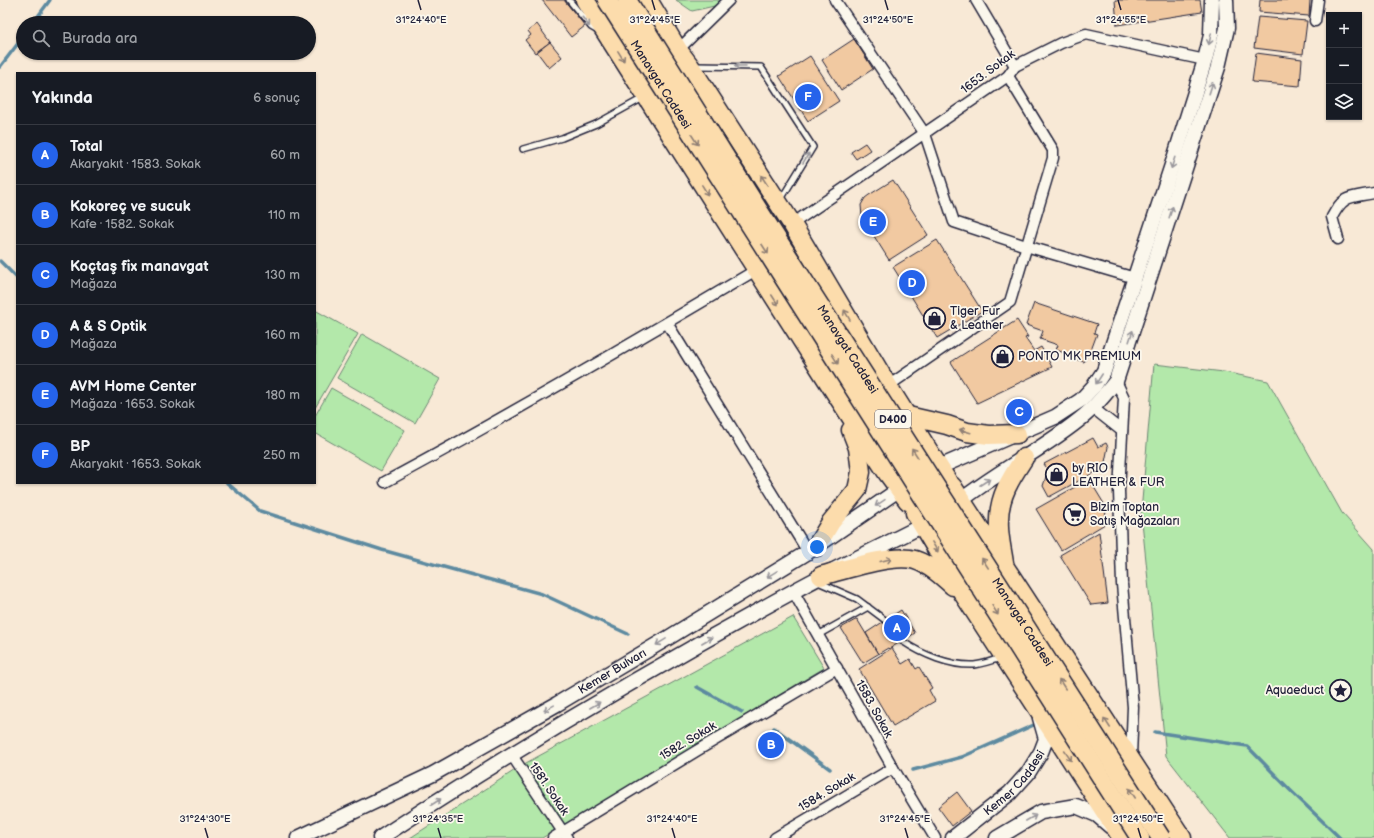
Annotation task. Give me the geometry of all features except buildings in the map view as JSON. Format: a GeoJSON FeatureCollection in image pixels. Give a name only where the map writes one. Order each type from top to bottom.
{"type":"FeatureCollection","features":[{"type":"Feature","properties":{"kind":"highway"},"geometry":{"type":"LineString","coordinates":[[585,0],[836,394],[930,496],[1005,568],[1182,838]]}},
{"type":"Feature","properties":{"kind":"highway","name":"Manavgat Caddesi"},"geometry":{"type":"LineString","coordinates":[[607,0],[1140,838]]}},
{"type":"Feature","properties":{"kind":"highway","name":"Manavgat Caddesi"},"geometry":{"type":"LineString","coordinates":[[627,0],[767,223],[1161,838]]}},
{"type":"Feature","properties":{"kind":"highway"},"geometry":{"type":"LineString","coordinates":[[648,0],[678,50],[690,66],[779,203],[888,386],[908,416],[930,496],[964,595],[1122,838]]}},
{"type":"Feature","properties":{"kind":"highway"},"geometry":{"type":"LineString","coordinates":[[812,550],[831,522],[857,490],[861,472],[858,448],[836,394]]}},
{"type":"Feature","properties":{"kind":"highway"},"geometry":{"type":"LineString","coordinates":[[908,416],[947,425],[967,432],[990,435],[1018,434]]}},
{"type":"Feature","properties":{"kind":"highway"},"geometry":{"type":"LineString","coordinates":[[1005,568],[998,521],[1000,504],[1010,480],[1024,458]]}},
{"type":"Feature","properties":{"kind":"highway"},"geometry":{"type":"LineString","coordinates":[[817,578],[895,558],[915,560],[931,568],[964,595]]}},
{"type":"Feature","properties":{"kind":"street"},"geometry":{"type":"LineString","coordinates":[[678,50],[728,0]]}},
{"type":"Feature","properties":{"kind":"street"},"geometry":{"type":"LineString","coordinates":[[835,0],[925,134],[954,222],[1026,246],[1135,278]]}},
{"type":"Feature","properties":{"kind":"street"},"geometry":{"type":"LineString","coordinates":[[976,0],[1015,66]]}},
{"type":"Feature","properties":{"kind":"street"},"geometry":{"type":"LineString","coordinates":[[930,496],[982,484],[1067,429],[1093,408],[1116,381],[1218,67],[1227,28],[1226,0]]}},
{"type":"Feature","properties":{"kind":"street"},"geometry":{"type":"LineString","coordinates":[[1315,21],[1318,0]]}},
{"type":"Feature","properties":{"kind":"street"},"geometry":{"type":"LineString","coordinates":[[930,496],[1018,434],[1055,417],[1081,400],[1094,386],[1104,371],[1174,159],[1204,60],[1211,35],[1215,1]]}},
{"type":"Feature","properties":{"kind":"street","name":"1653. Sokak"},"geometry":{"type":"LineString","coordinates":[[792,224],[1008,76],[1015,66],[1061,43],[1086,34],[1204,60]]}},
{"type":"Feature","properties":{"kind":"street"},"geometry":{"type":"LineString","coordinates":[[888,386],[1010,302],[1053,158],[1053,150],[1008,76]]}},
{"type":"Feature","properties":{"kind":"street"},"geometry":{"type":"LineString","coordinates":[[1338,239],[1332,217],[1339,204],[1345,198],[1374,193]]}},
{"type":"Feature","properties":{"kind":"street"},"geometry":{"type":"LineString","coordinates":[[385,482],[436,455],[667,323],[756,270]]}},
{"type":"Feature","properties":{"kind":"street"},"geometry":{"type":"LineString","coordinates":[[667,323],[812,550]]}},
{"type":"Feature","properties":{"kind":"street"},"geometry":{"type":"LineString","coordinates":[[1116,381],[1124,398],[1119,491],[1122,584],[1133,707],[1131,760]]}},
{"type":"Feature","properties":{"kind":"street"},"geometry":{"type":"LineString","coordinates":[[1093,408],[1122,432]]}},
{"type":"Feature","properties":{"kind":"street","name":"Kemer Bulvarı"},"geometry":{"type":"LineString","coordinates":[[298,838],[440,770],[649,650],[812,550],[930,496]]}},
{"type":"Feature","properties":{"kind":"street","name":"Kemer Bulvarı"},"geometry":{"type":"LineString","coordinates":[[380,838],[510,754],[817,578],[930,496]]}},
{"type":"Feature","properties":{"kind":"street","name":"1583. Sokak"},"geometry":{"type":"LineString","coordinates":[[793,591],[892,768],[934,838]]}},
{"type":"Feature","properties":{"kind":"street","name":"1582. Sokak"},"geometry":{"type":"LineString","coordinates":[[553,838],[565,835],[698,750],[837,668]]}},
{"type":"Feature","properties":{"kind":"street","name":"Kemer Caddesi"},"geometry":{"type":"LineString","coordinates":[[953,838],[1010,793],[1028,773],[1041,752],[1046,738],[1039,712]]}},
{"type":"Feature","properties":{"kind":"street","name":"1581. Sokak"},"geometry":{"type":"LineString","coordinates":[[510,754],[565,835]]}},
{"type":"Feature","properties":{"kind":"street","name":"1584. Sokak"},"geometry":{"type":"LineString","coordinates":[[775,838],[892,768]]}},
{"type":"Feature","properties":{"kind":"street"},"geometry":{"type":"LineString","coordinates":[[997,838],[1041,812],[1076,806],[1097,815],[1122,838]]}},
{"type":"Feature","properties":{"kind":"lane"},"geometry":{"type":"LineString","coordinates":[[569,0],[590,27],[609,37]]}},
{"type":"Feature","properties":{"kind":"lane"},"geometry":{"type":"LineString","coordinates":[[690,66],[761,66],[813,147],[779,203]]}},
{"type":"Feature","properties":{"kind":"lane"},"geometry":{"type":"LineString","coordinates":[[523,149],[562,138],[596,124],[646,96]]}},
{"type":"Feature","properties":{"kind":"lane"},"geometry":{"type":"LineString","coordinates":[[817,578],[857,599],[885,620]]}},
{"type":"Feature","properties":{"kind":"lane"},"geometry":{"type":"LineString","coordinates":[[818,635],[868,607]]}},
{"type":"Feature","properties":{"kind":"lane"},"geometry":{"type":"LineString","coordinates":[[902,641],[913,648],[952,664],[976,665],[1004,658]]}},
{"type":"Feature","properties":{"kind":"green space"},"geometry":{"type":"Polygon","coordinates":[[[676,0],[723,0],[719,5],[692,11],[676,0]]]}},
{"type":"Feature","properties":{"kind":"green space"},"geometry":{"type":"Polygon","coordinates":[[[316,311],[358,334],[316,406],[316,311]]]}},
{"type":"Feature","properties":{"kind":"green space"},"geometry":{"type":"Polygon","coordinates":[[[362,334],[440,379],[415,423],[337,378],[362,334]]]}},
{"type":"Feature","properties":{"kind":"green space"},"geometry":{"type":"Polygon","coordinates":[[[1154,364],[1224,372],[1268,381],[1342,513],[1374,549],[1374,838],[1230,838],[1166,756],[1141,512],[1154,364]]]}},
{"type":"Feature","properties":{"kind":"green space"},"geometry":{"type":"Polygon","coordinates":[[[331,388],[405,430],[381,471],[316,434],[316,414],[331,388]]]}},
{"type":"Feature","properties":{"kind":"green space"},"geometry":{"type":"Polygon","coordinates":[[[793,617],[824,668],[542,838],[410,838],[526,763],[793,617]]]}},
{"type":"Feature","properties":{"kind":"waterway"},"geometry":{"type":"LineString","coordinates":[[38,16],[50,0]]}},
{"type":"Feature","properties":{"kind":"waterway"},"geometry":{"type":"LineString","coordinates":[[0,67],[16,46]]}},
{"type":"Feature","properties":{"kind":"waterway"},"geometry":{"type":"LineString","coordinates":[[0,261],[16,277]]}},
{"type":"Feature","properties":{"kind":"waterway"},"geometry":{"type":"LineString","coordinates":[[228,484],[260,511],[382,550],[542,594],[628,634]]}},
{"type":"Feature","properties":{"kind":"waterway"},"geometry":{"type":"LineString","coordinates":[[697,687],[742,712]]}},
{"type":"Feature","properties":{"kind":"waterway"},"geometry":{"type":"LineString","coordinates":[[913,770],[962,757],[1036,724]]}},
{"type":"Feature","properties":{"kind":"waterway"},"geometry":{"type":"LineString","coordinates":[[774,728],[830,769]]}},
{"type":"Feature","properties":{"kind":"waterway"},"geometry":{"type":"LineString","coordinates":[[1155,732],[1247,746],[1340,838]]}},
{"type":"Feature","properties":{"kind":"place","name":"BP"},"geometry":{"type":"Point","coordinates":[808,97]}},
{"type":"Feature","properties":{"kind":"place","name":"AVM Home Center"},"geometry":{"type":"Point","coordinates":[873,222]}},
{"type":"Feature","properties":{"kind":"place","name":"A & S Optik"},"geometry":{"type":"Point","coordinates":[912,283]}},
{"type":"Feature","properties":{"kind":"place","name":"Tiger Fur & Leather"},"geometry":{"type":"Point","coordinates":[934,318]}},
{"type":"Feature","properties":{"kind":"place","name":"PONTO MK PREMIUM"},"geometry":{"type":"Point","coordinates":[1003,356]}},
{"type":"Feature","properties":{"kind":"place","name":"Koçtaş fix manavgat"},"geometry":{"type":"Point","coordinates":[1019,412]}},
{"type":"Feature","properties":{"kind":"place","name":"by RIO LEATHER & FUR"},"geometry":{"type":"Point","coordinates":[1056,475]}},
{"type":"Feature","properties":{"kind":"place","name":"Bizim Toptan Satış Mağazaları"},"geometry":{"type":"Point","coordinates":[1074,514]}},
{"type":"Feature","properties":{"kind":"place","name":"Total"},"geometry":{"type":"Point","coordinates":[897,628]}},
{"type":"Feature","properties":{"kind":"place","name":"Aquaeduct"},"geometry":{"type":"Point","coordinates":[1340,690]}},
{"type":"Feature","properties":{"kind":"place","name":"Kokoreç ve sucuk"},"geometry":{"type":"Point","coordinates":[771,745]}}]}
